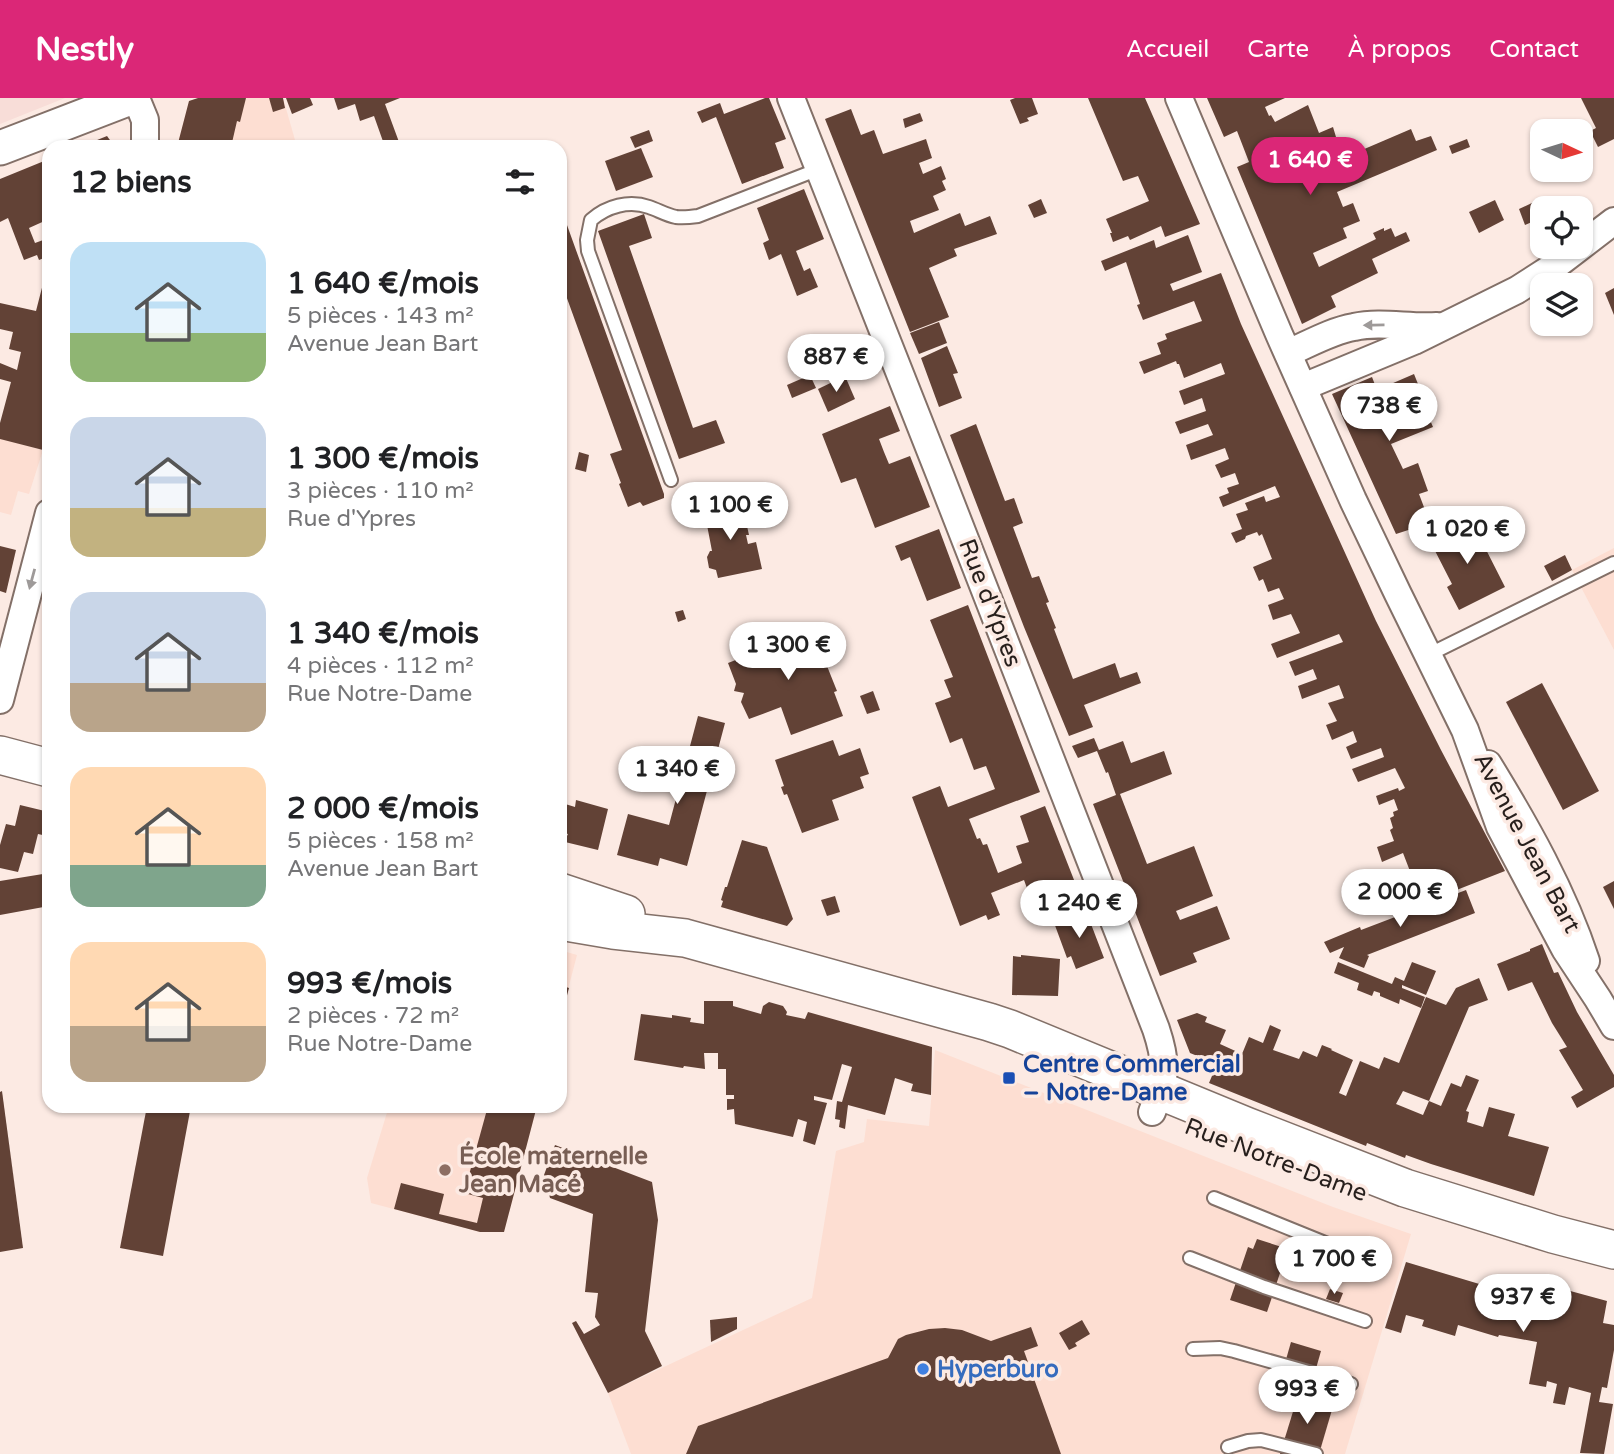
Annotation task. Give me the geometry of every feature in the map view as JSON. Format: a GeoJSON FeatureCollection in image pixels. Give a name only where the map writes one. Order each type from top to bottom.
{"type":"FeatureCollection","features":[{"type":"Feature","properties":{"kind":"main road"},"geometry":{"type":"LineString","coordinates":[[0,755],[42,766]]}},
{"type":"Feature","properties":{"kind":"main road","name":"Rue Notre-Dame"},"geometry":{"type":"LineString","coordinates":[[567,894],[632,916],[685,938],[1010,1029],[1293,1168],[1367,1195],[1614,1265]]}},
{"type":"Feature","properties":{"kind":"main road","name":"Rue Notre-Dame"},"geometry":{"type":"LineString","coordinates":[[567,922],[685,938]]}},
{"type":"Feature","properties":{"kind":"main road","name":"Rue Notre-Dame"},"geometry":{"type":"LineString","coordinates":[[1156,1102],[1405,1188],[1614,1250]]}},
{"type":"Feature","properties":{"kind":"street"},"geometry":{"type":"LineString","coordinates":[[0,148],[130,98]]}},
{"type":"Feature","properties":{"kind":"street"},"geometry":{"type":"LineString","coordinates":[[136,98],[145,120],[145,140]]}},
{"type":"Feature","properties":{"kind":"street","name":"Rue d'Ypres"},"geometry":{"type":"LineString","coordinates":[[791,98],[1156,1029],[1165,1066],[1156,1102]]}},
{"type":"Feature","properties":{"kind":"street","name":"Avenue Jean Bart"},"geometry":{"type":"LineString","coordinates":[[1179,98],[1288,353],[1382,562],[1465,730],[1500,827],[1565,950],[1614,1026]]}},
{"type":"Feature","properties":{"kind":"street"},"geometry":{"type":"LineString","coordinates":[[1303,387],[1400,348],[1517,290],[1559,263],[1614,221]]}},
{"type":"Feature","properties":{"kind":"street"},"geometry":{"type":"LineString","coordinates":[[1288,353],[1356,326],[1442,326]]}},
{"type":"Feature","properties":{"kind":"street"},"geometry":{"type":"LineString","coordinates":[[0,700],[42,540]]}},
{"type":"Feature","properties":{"kind":"lane"},"geometry":{"type":"LineString","coordinates":[[671,480],[589,251],[587,240],[591,220],[606,209],[629,204],[647,206],[676,217],[698,216],[819,169]]}},
{"type":"Feature","properties":{"kind":"lane"},"geometry":{"type":"LineString","coordinates":[[1428,655],[1614,563]]}},
{"type":"Feature","properties":{"kind":"lane"},"geometry":{"type":"LineString","coordinates":[[1214,1198],[1330,1245],[1383,1261]]}},
{"type":"Feature","properties":{"kind":"lane"},"geometry":{"type":"LineString","coordinates":[[1190,1258],[1264,1287],[1365,1321]]}},
{"type":"Feature","properties":{"kind":"lane"},"geometry":{"type":"LineString","coordinates":[[1193,1349],[1220,1348],[1350,1384]]}},
{"type":"Feature","properties":{"kind":"lane"},"geometry":{"type":"LineString","coordinates":[[1228,1447],[1261,1440],[1316,1454]]}},
{"type":"Feature","properties":{"kind":"shaded area"},"geometry":{"type":"Polygon","coordinates":[[[0,98],[65,98],[0,124],[0,98]]]}},
{"type":"Feature","properties":{"kind":"shaded area"},"geometry":{"type":"Polygon","coordinates":[[[198,98],[283,98],[295,140],[179,140],[189,101],[198,98]]]}},
{"type":"Feature","properties":{"kind":"shaded area"},"geometry":{"type":"Polygon","coordinates":[[[0,438],[42,450],[29,494],[18,491],[11,515],[0,512],[0,438]]]}},
{"type":"Feature","properties":{"kind":"shaded area"},"geometry":{"type":"Polygon","coordinates":[[[1614,548],[1614,650],[1572,570],[1614,548]]]}},
{"type":"Feature","properties":{"kind":"shaded area"},"geometry":{"type":"Polygon","coordinates":[[[567,952],[577,955],[567,993],[567,952]]]}},
{"type":"Feature","properties":{"kind":"shaded area"},"geometry":{"type":"Polygon","coordinates":[[[935,1050],[1333,1207],[1411,1234],[1345,1454],[631,1454],[608,1393],[812,1298],[836,1151],[864,1142],[867,1119],[929,1126],[935,1050]]]}},
{"type":"Feature","properties":{"kind":"shaded area","name":"École maternelle Jean Macé"},"geometry":{"type":"Polygon","coordinates":[[[387,1113],[535,1113],[504,1232],[480,1232],[371,1203],[367,1178],[387,1113]]]}},
{"type":"Feature","properties":{"kind":"building"},"geometry":{"type":"Polygon","coordinates":[[[198,98],[246,98],[233,140],[179,140],[189,101],[198,98]]]}},
{"type":"Feature","properties":{"kind":"building"},"geometry":{"type":"Polygon","coordinates":[[[269,98],[283,98],[285,108],[273,112],[269,98]]]}},
{"type":"Feature","properties":{"kind":"building"},"geometry":{"type":"Polygon","coordinates":[[[286,98],[310,98],[313,105],[292,114],[286,98]]]}},
{"type":"Feature","properties":{"kind":"building"},"geometry":{"type":"Polygon","coordinates":[[[334,98],[400,98],[385,104],[398,140],[383,140],[374,116],[360,121],[355,104],[338,110],[334,98]]]}},
{"type":"Feature","properties":{"kind":"building"},"geometry":{"type":"Polygon","coordinates":[[[769,98],[786,139],[775,143],[784,168],[742,184],[716,117],[702,123],[697,112],[720,103],[724,114],[769,98]]]}},
{"type":"Feature","properties":{"kind":"building"},"geometry":{"type":"Polygon","coordinates":[[[1032,98],[1038,114],[1020,124],[1010,100],[1032,98]]]}},
{"type":"Feature","properties":{"kind":"building"},"geometry":{"type":"Polygon","coordinates":[[[1088,98],[1145,98],[1200,224],[1165,237],[1161,226],[1130,240],[1128,236],[1113,242],[1106,219],[1149,201],[1138,176],[1123,181],[1088,98]]]}},
{"type":"Feature","properties":{"kind":"building"},"geometry":{"type":"Polygon","coordinates":[[[1207,98],[1285,98],[1265,107],[1275,122],[1308,105],[1319,133],[1333,127],[1336,137],[1317,145],[1318,149],[1293,160],[1291,156],[1283,160],[1292,180],[1411,129],[1416,141],[1431,136],[1437,150],[1337,192],[1343,207],[1353,203],[1360,221],[1343,228],[1347,238],[1313,253],[1319,267],[1376,239],[1373,233],[1384,228],[1384,231],[1391,228],[1395,237],[1406,232],[1410,241],[1372,259],[1378,273],[1331,296],[1336,307],[1302,324],[1237,167],[1249,162],[1237,131],[1224,137],[1207,98]]]}},
{"type":"Feature","properties":{"kind":"building"},"geometry":{"type":"Polygon","coordinates":[[[1581,98],[1614,98],[1614,139],[1598,147],[1593,137],[1593,130],[1596,128],[1581,98]]]}},
{"type":"Feature","properties":{"kind":"building"},"geometry":{"type":"Polygon","coordinates":[[[851,109],[861,135],[874,130],[883,154],[926,139],[932,158],[919,163],[923,174],[941,166],[946,179],[942,181],[946,190],[933,196],[939,210],[910,221],[914,233],[960,213],[965,226],[990,216],[997,234],[954,249],[957,256],[929,268],[949,317],[910,332],[825,119],[851,109]]]}},
{"type":"Feature","properties":{"kind":"building"},"geometry":{"type":"Polygon","coordinates":[[[920,113],[923,121],[905,128],[903,119],[920,113]]]}},
{"type":"Feature","properties":{"kind":"building"},"geometry":{"type":"Polygon","coordinates":[[[649,130],[653,141],[635,148],[630,137],[649,130]]]}},
{"type":"Feature","properties":{"kind":"building"},"geometry":{"type":"Polygon","coordinates":[[[1467,139],[1470,147],[1452,154],[1449,146],[1467,139]]]}},
{"type":"Feature","properties":{"kind":"building"},"geometry":{"type":"Polygon","coordinates":[[[641,148],[653,177],[616,191],[605,161],[641,148]]]}},
{"type":"Feature","properties":{"kind":"building"},"geometry":{"type":"Polygon","coordinates":[[[42,162],[42,222],[29,228],[35,243],[42,240],[42,259],[39,260],[37,255],[24,260],[8,218],[0,222],[0,179],[42,162]]]}},
{"type":"Feature","properties":{"kind":"building"},"geometry":{"type":"Polygon","coordinates":[[[804,189],[824,239],[796,251],[804,271],[810,268],[818,287],[797,296],[781,254],[769,260],[763,243],[769,240],[757,208],[804,189]]]}},
{"type":"Feature","properties":{"kind":"building"},"geometry":{"type":"Polygon","coordinates":[[[1041,199],[1047,213],[1034,218],[1028,205],[1041,199]]]}},
{"type":"Feature","properties":{"kind":"building"},"geometry":{"type":"Polygon","coordinates":[[[1495,200],[1504,220],[1479,233],[1469,212],[1495,200]]]}},
{"type":"Feature","properties":{"kind":"building"},"geometry":{"type":"Polygon","coordinates":[[[1530,204],[1530,223],[1525,225],[1519,209],[1530,204]]]}},
{"type":"Feature","properties":{"kind":"building"},"geometry":{"type":"Polygon","coordinates":[[[644,214],[652,238],[629,246],[693,428],[716,420],[725,443],[679,459],[598,231],[644,214]]]}},
{"type":"Feature","properties":{"kind":"building"},"geometry":{"type":"Polygon","coordinates":[[[567,225],[664,498],[643,506],[640,502],[628,507],[610,454],[622,450],[567,298],[567,225]]]}},
{"type":"Feature","properties":{"kind":"building"},"geometry":{"type":"Polygon","coordinates":[[[1188,235],[1202,272],[1170,284],[1173,291],[1221,273],[1241,324],[1376,621],[1505,871],[1403,911],[1395,886],[1413,879],[1403,853],[1382,862],[1377,847],[1394,841],[1390,818],[1394,816],[1393,812],[1398,810],[1394,799],[1379,805],[1376,796],[1405,788],[1395,768],[1358,782],[1352,769],[1384,757],[1381,748],[1351,759],[1346,747],[1357,742],[1353,731],[1332,740],[1326,725],[1337,721],[1328,703],[1344,698],[1339,685],[1302,699],[1298,686],[1317,679],[1313,669],[1295,676],[1289,662],[1343,642],[1339,634],[1277,658],[1271,644],[1300,633],[1291,614],[1273,620],[1268,605],[1284,599],[1279,588],[1268,592],[1263,579],[1259,581],[1253,567],[1272,559],[1262,534],[1259,536],[1257,532],[1236,543],[1231,533],[1242,529],[1236,514],[1248,510],[1245,503],[1264,496],[1266,502],[1280,497],[1275,486],[1223,507],[1219,497],[1229,493],[1227,488],[1239,484],[1235,473],[1221,478],[1215,465],[1229,459],[1225,448],[1191,460],[1186,445],[1213,435],[1208,424],[1180,434],[1175,422],[1206,411],[1202,398],[1184,405],[1179,391],[1225,374],[1221,363],[1184,378],[1176,361],[1144,374],[1139,362],[1161,354],[1157,343],[1167,339],[1165,334],[1202,321],[1194,301],[1143,320],[1126,262],[1105,271],[1101,261],[1154,240],[1156,248],[1188,235]]]}},
{"type":"Feature","properties":{"kind":"building"},"geometry":{"type":"Polygon","coordinates":[[[42,288],[42,450],[0,439],[0,423],[11,382],[0,379],[0,363],[17,370],[21,352],[9,349],[13,332],[0,329],[0,303],[36,311],[42,288]]]}},
{"type":"Feature","properties":{"kind":"building"},"geometry":{"type":"Polygon","coordinates":[[[1614,288],[1614,315],[1605,293],[1614,288]]]}},
{"type":"Feature","properties":{"kind":"building"},"geometry":{"type":"Polygon","coordinates":[[[939,322],[947,343],[919,354],[910,333],[939,322]]]}},
{"type":"Feature","properties":{"kind":"building"},"geometry":{"type":"Polygon","coordinates":[[[947,346],[958,373],[953,374],[962,398],[939,407],[921,358],[947,346]]]}},
{"type":"Feature","properties":{"kind":"building"},"geometry":{"type":"Polygon","coordinates":[[[1414,374],[1433,427],[1391,444],[1403,469],[1418,463],[1428,491],[1419,494],[1430,523],[1396,534],[1332,394],[1372,377],[1377,390],[1414,374]]]}},
{"type":"Feature","properties":{"kind":"building"},"geometry":{"type":"Polygon","coordinates":[[[810,375],[816,388],[792,398],[787,385],[810,375]]]}},
{"type":"Feature","properties":{"kind":"building"},"geometry":{"type":"Polygon","coordinates":[[[845,376],[855,399],[828,412],[818,389],[845,376]]]}},
{"type":"Feature","properties":{"kind":"building"},"geometry":{"type":"Polygon","coordinates":[[[890,406],[900,431],[879,439],[884,452],[889,464],[910,456],[930,507],[875,528],[856,478],[841,483],[822,434],[890,406]]]}},
{"type":"Feature","properties":{"kind":"building"},"geometry":{"type":"Polygon","coordinates":[[[976,424],[1005,501],[1014,498],[1023,523],[1013,527],[1032,578],[1039,576],[1049,602],[1046,603],[1056,628],[1054,629],[1073,679],[1115,663],[1120,678],[1137,672],[1141,683],[1084,705],[1093,727],[1069,736],[950,435],[976,424]]]}},
{"type":"Feature","properties":{"kind":"building"},"geometry":{"type":"Polygon","coordinates":[[[579,452],[589,455],[586,472],[575,469],[579,452]]]}},
{"type":"Feature","properties":{"kind":"building"},"geometry":{"type":"Polygon","coordinates":[[[737,501],[740,518],[745,517],[748,544],[756,542],[762,569],[718,578],[716,570],[709,568],[707,557],[712,551],[706,508],[737,501]]]}},
{"type":"Feature","properties":{"kind":"building"},"geometry":{"type":"Polygon","coordinates":[[[1472,522],[1505,587],[1459,610],[1447,587],[1452,584],[1431,543],[1472,522]]]}},
{"type":"Feature","properties":{"kind":"building"},"geometry":{"type":"Polygon","coordinates":[[[939,529],[961,588],[927,601],[910,557],[901,561],[895,546],[939,529]]]}},
{"type":"Feature","properties":{"kind":"building"},"geometry":{"type":"Polygon","coordinates":[[[0,546],[16,550],[6,593],[0,591],[0,546]]]}},
{"type":"Feature","properties":{"kind":"building"},"geometry":{"type":"Polygon","coordinates":[[[1565,555],[1572,570],[1552,581],[1544,566],[1565,555]]]}},
{"type":"Feature","properties":{"kind":"building"},"geometry":{"type":"Polygon","coordinates":[[[968,605],[1040,792],[969,819],[977,839],[980,838],[983,845],[987,844],[998,873],[1022,863],[1016,846],[1029,842],[1020,816],[1045,806],[1076,885],[1052,894],[1048,883],[1028,891],[1024,880],[991,893],[1000,915],[988,920],[986,915],[960,926],[912,797],[940,786],[948,807],[995,789],[986,766],[974,770],[962,738],[950,743],[935,703],[951,697],[944,680],[953,677],[930,620],[968,605]]]}},
{"type":"Feature","properties":{"kind":"building"},"geometry":{"type":"Polygon","coordinates":[[[683,610],[686,619],[678,622],[675,612],[683,610]]]}},
{"type":"Feature","properties":{"kind":"building"},"geometry":{"type":"Polygon","coordinates":[[[801,626],[810,650],[819,646],[837,691],[834,692],[843,716],[791,735],[781,707],[749,719],[741,702],[744,693],[734,691],[736,684],[728,663],[774,645],[771,637],[801,626]]]}},
{"type":"Feature","properties":{"kind":"building"},"geometry":{"type":"Polygon","coordinates":[[[1542,683],[1599,791],[1563,810],[1506,702],[1542,683]]]}},
{"type":"Feature","properties":{"kind":"building"},"geometry":{"type":"Polygon","coordinates":[[[873,691],[880,710],[867,714],[860,696],[873,691]]]}},
{"type":"Feature","properties":{"kind":"building"},"geometry":{"type":"Polygon","coordinates":[[[698,716],[725,723],[687,866],[660,858],[658,866],[617,855],[628,814],[669,825],[698,716]]]}},
{"type":"Feature","properties":{"kind":"building"},"geometry":{"type":"Polygon","coordinates":[[[1094,738],[1099,750],[1123,741],[1131,763],[1164,751],[1172,774],[1120,794],[1147,864],[1194,846],[1213,896],[1176,911],[1180,920],[1217,906],[1230,939],[1193,953],[1197,962],[1160,976],[1093,804],[1116,795],[1108,772],[1106,773],[1097,751],[1078,758],[1072,746],[1094,738]]]}},
{"type":"Feature","properties":{"kind":"building"},"geometry":{"type":"Polygon","coordinates":[[[833,740],[839,756],[860,748],[869,774],[860,777],[864,788],[832,800],[839,820],[802,833],[787,794],[784,795],[781,787],[784,786],[775,760],[833,740]]]}},
{"type":"Feature","properties":{"kind":"building"},"geometry":{"type":"Polygon","coordinates":[[[576,800],[608,809],[598,850],[567,842],[567,805],[575,807],[576,800]]]}},
{"type":"Feature","properties":{"kind":"building"},"geometry":{"type":"Polygon","coordinates":[[[20,805],[42,810],[42,835],[38,834],[33,854],[24,852],[18,872],[0,868],[0,845],[6,824],[15,826],[20,805]]]}},
{"type":"Feature","properties":{"kind":"building"},"geometry":{"type":"Polygon","coordinates":[[[742,840],[767,847],[793,919],[787,926],[721,907],[725,887],[742,840]]]}},
{"type":"Feature","properties":{"kind":"building"},"geometry":{"type":"Polygon","coordinates":[[[42,874],[42,907],[0,915],[0,881],[42,874]]]}},
{"type":"Feature","properties":{"kind":"building"},"geometry":{"type":"Polygon","coordinates":[[[1614,881],[1614,909],[1603,887],[1614,881]]]}},
{"type":"Feature","properties":{"kind":"building"},"geometry":{"type":"Polygon","coordinates":[[[1466,890],[1475,913],[1367,955],[1369,956],[1364,968],[1339,958],[1344,947],[1330,953],[1324,942],[1360,927],[1361,930],[1466,890]]]}},
{"type":"Feature","properties":{"kind":"building"},"geometry":{"type":"Polygon","coordinates":[[[835,896],[840,912],[827,916],[821,900],[835,896]]]}},
{"type":"Feature","properties":{"kind":"building"},"geometry":{"type":"Polygon","coordinates":[[[1086,911],[1104,958],[1076,969],[1071,956],[1067,958],[1053,920],[1058,918],[1060,922],[1086,911]]]}},
{"type":"Feature","properties":{"kind":"building"},"geometry":{"type":"Polygon","coordinates":[[[1542,944],[1554,973],[1558,972],[1577,1012],[1614,1075],[1614,1087],[1577,1108],[1571,1097],[1583,1090],[1559,1050],[1567,1047],[1532,982],[1508,991],[1497,964],[1542,944]]]}},
{"type":"Feature","properties":{"kind":"building"},"geometry":{"type":"Polygon","coordinates":[[[1013,956],[1060,959],[1058,996],[1012,995],[1013,956]]]}},
{"type":"Feature","properties":{"kind":"building"},"geometry":{"type":"Polygon","coordinates":[[[1338,962],[1392,984],[1395,977],[1404,981],[1412,962],[1436,971],[1426,995],[1402,985],[1402,988],[1425,997],[1421,1008],[1400,999],[1399,1004],[1374,991],[1372,996],[1357,990],[1359,983],[1334,973],[1338,962]]]}},
{"type":"Feature","properties":{"kind":"building"},"geometry":{"type":"Polygon","coordinates":[[[1479,978],[1488,1000],[1469,1007],[1429,1101],[1441,1106],[1451,1083],[1461,1087],[1466,1075],[1479,1080],[1466,1111],[1469,1112],[1467,1122],[1483,1127],[1489,1107],[1515,1114],[1508,1136],[1549,1147],[1534,1196],[1406,1155],[1405,1158],[1367,1143],[1366,1146],[1209,1083],[1217,1064],[1190,1053],[1177,1020],[1197,1013],[1207,1017],[1205,1022],[1226,1030],[1220,1044],[1242,1054],[1249,1037],[1263,1043],[1270,1025],[1281,1030],[1273,1050],[1299,1059],[1303,1051],[1317,1057],[1322,1045],[1332,1049],[1353,1060],[1339,1093],[1346,1096],[1360,1061],[1379,1069],[1384,1057],[1399,1063],[1426,997],[1446,1005],[1456,988],[1479,978]],[[1403,1091],[1396,1104],[1423,1115],[1429,1101],[1403,1091]]]}},
{"type":"Feature","properties":{"kind":"building"},"geometry":{"type":"Polygon","coordinates":[[[704,1001],[733,1001],[733,1006],[761,1014],[763,1006],[769,1002],[783,1006],[786,1015],[805,1019],[808,1012],[932,1047],[931,1095],[911,1091],[913,1084],[895,1078],[885,1115],[848,1105],[845,1129],[839,1127],[840,1120],[835,1119],[837,1101],[842,1102],[852,1067],[842,1064],[832,1100],[814,1096],[814,1100],[827,1103],[815,1145],[803,1141],[807,1122],[798,1119],[793,1137],[735,1124],[734,1109],[727,1110],[727,1099],[734,1099],[734,1095],[726,1095],[726,1069],[718,1069],[718,1053],[704,1053],[705,1069],[634,1060],[641,1014],[691,1018],[690,1022],[704,1024],[704,1001]]]}},
{"type":"Feature","properties":{"kind":"building"},"geometry":{"type":"Polygon","coordinates":[[[2,1091],[23,1248],[0,1252],[0,1092],[2,1091]]]}},
{"type":"Feature","properties":{"kind":"building"},"geometry":{"type":"Polygon","coordinates":[[[146,1113],[190,1113],[163,1256],[120,1248],[146,1113]]]}},
{"type":"Feature","properties":{"kind":"building"},"geometry":{"type":"Polygon","coordinates":[[[486,1113],[535,1113],[504,1232],[480,1232],[394,1209],[401,1183],[444,1194],[439,1214],[477,1223],[483,1198],[464,1193],[486,1113]]]}},
{"type":"Feature","properties":{"kind":"building"},"geometry":{"type":"Polygon","coordinates":[[[555,1145],[652,1182],[658,1220],[645,1331],[662,1366],[608,1393],[572,1323],[576,1321],[584,1334],[600,1325],[595,1317],[598,1293],[585,1292],[593,1214],[550,1198],[544,1175],[555,1145]]]}},
{"type":"Feature","properties":{"kind":"building"},"geometry":{"type":"Polygon","coordinates":[[[1257,1239],[1288,1249],[1267,1312],[1230,1300],[1248,1247],[1253,1249],[1257,1239]]]}},
{"type":"Feature","properties":{"kind":"building"},"geometry":{"type":"Polygon","coordinates":[[[1406,1262],[1506,1292],[1506,1298],[1560,1307],[1563,1289],[1607,1301],[1603,1323],[1614,1325],[1614,1350],[1607,1388],[1602,1387],[1599,1402],[1613,1404],[1604,1454],[1580,1453],[1591,1393],[1569,1387],[1565,1405],[1553,1403],[1557,1384],[1547,1381],[1546,1387],[1529,1384],[1537,1342],[1499,1335],[1498,1337],[1458,1325],[1455,1336],[1422,1326],[1424,1320],[1406,1315],[1401,1333],[1385,1328],[1406,1262]]]}},
{"type":"Feature","properties":{"kind":"building"},"geometry":{"type":"Polygon","coordinates":[[[1330,1289],[1343,1293],[1339,1303],[1326,1299],[1330,1289]]]}},
{"type":"Feature","properties":{"kind":"building"},"geometry":{"type":"Polygon","coordinates":[[[737,1317],[737,1329],[711,1342],[710,1320],[737,1317]]]}},
{"type":"Feature","properties":{"kind":"building"},"geometry":{"type":"Polygon","coordinates":[[[1082,1320],[1090,1334],[1069,1350],[1059,1333],[1082,1320]]]}},
{"type":"Feature","properties":{"kind":"building"},"geometry":{"type":"Polygon","coordinates":[[[1031,1327],[1038,1346],[1024,1351],[1061,1454],[686,1454],[698,1426],[888,1358],[898,1339],[906,1335],[945,1328],[962,1330],[991,1341],[1031,1327]]]}},
{"type":"Feature","properties":{"kind":"building"},"geometry":{"type":"Polygon","coordinates":[[[1291,1342],[1321,1351],[1313,1379],[1283,1370],[1291,1342]]]}},
{"type":"Feature","properties":{"kind":"building"},"geometry":{"type":"Polygon","coordinates":[[[1299,1392],[1334,1403],[1319,1454],[1280,1454],[1299,1392]]]}},
{"type":"Feature","properties":{"kind":"place","name":"Centre Commercial – Notre-Dame"},"geometry":{"type":"Point","coordinates":[1009,1078]}},
{"type":"Feature","properties":{"kind":"place","name":"École maternelle Jean Macé"},"geometry":{"type":"Point","coordinates":[445,1170]}},
{"type":"Feature","properties":{"kind":"place","name":"Hyperburo"},"geometry":{"type":"Point","coordinates":[923,1369]}}]}
